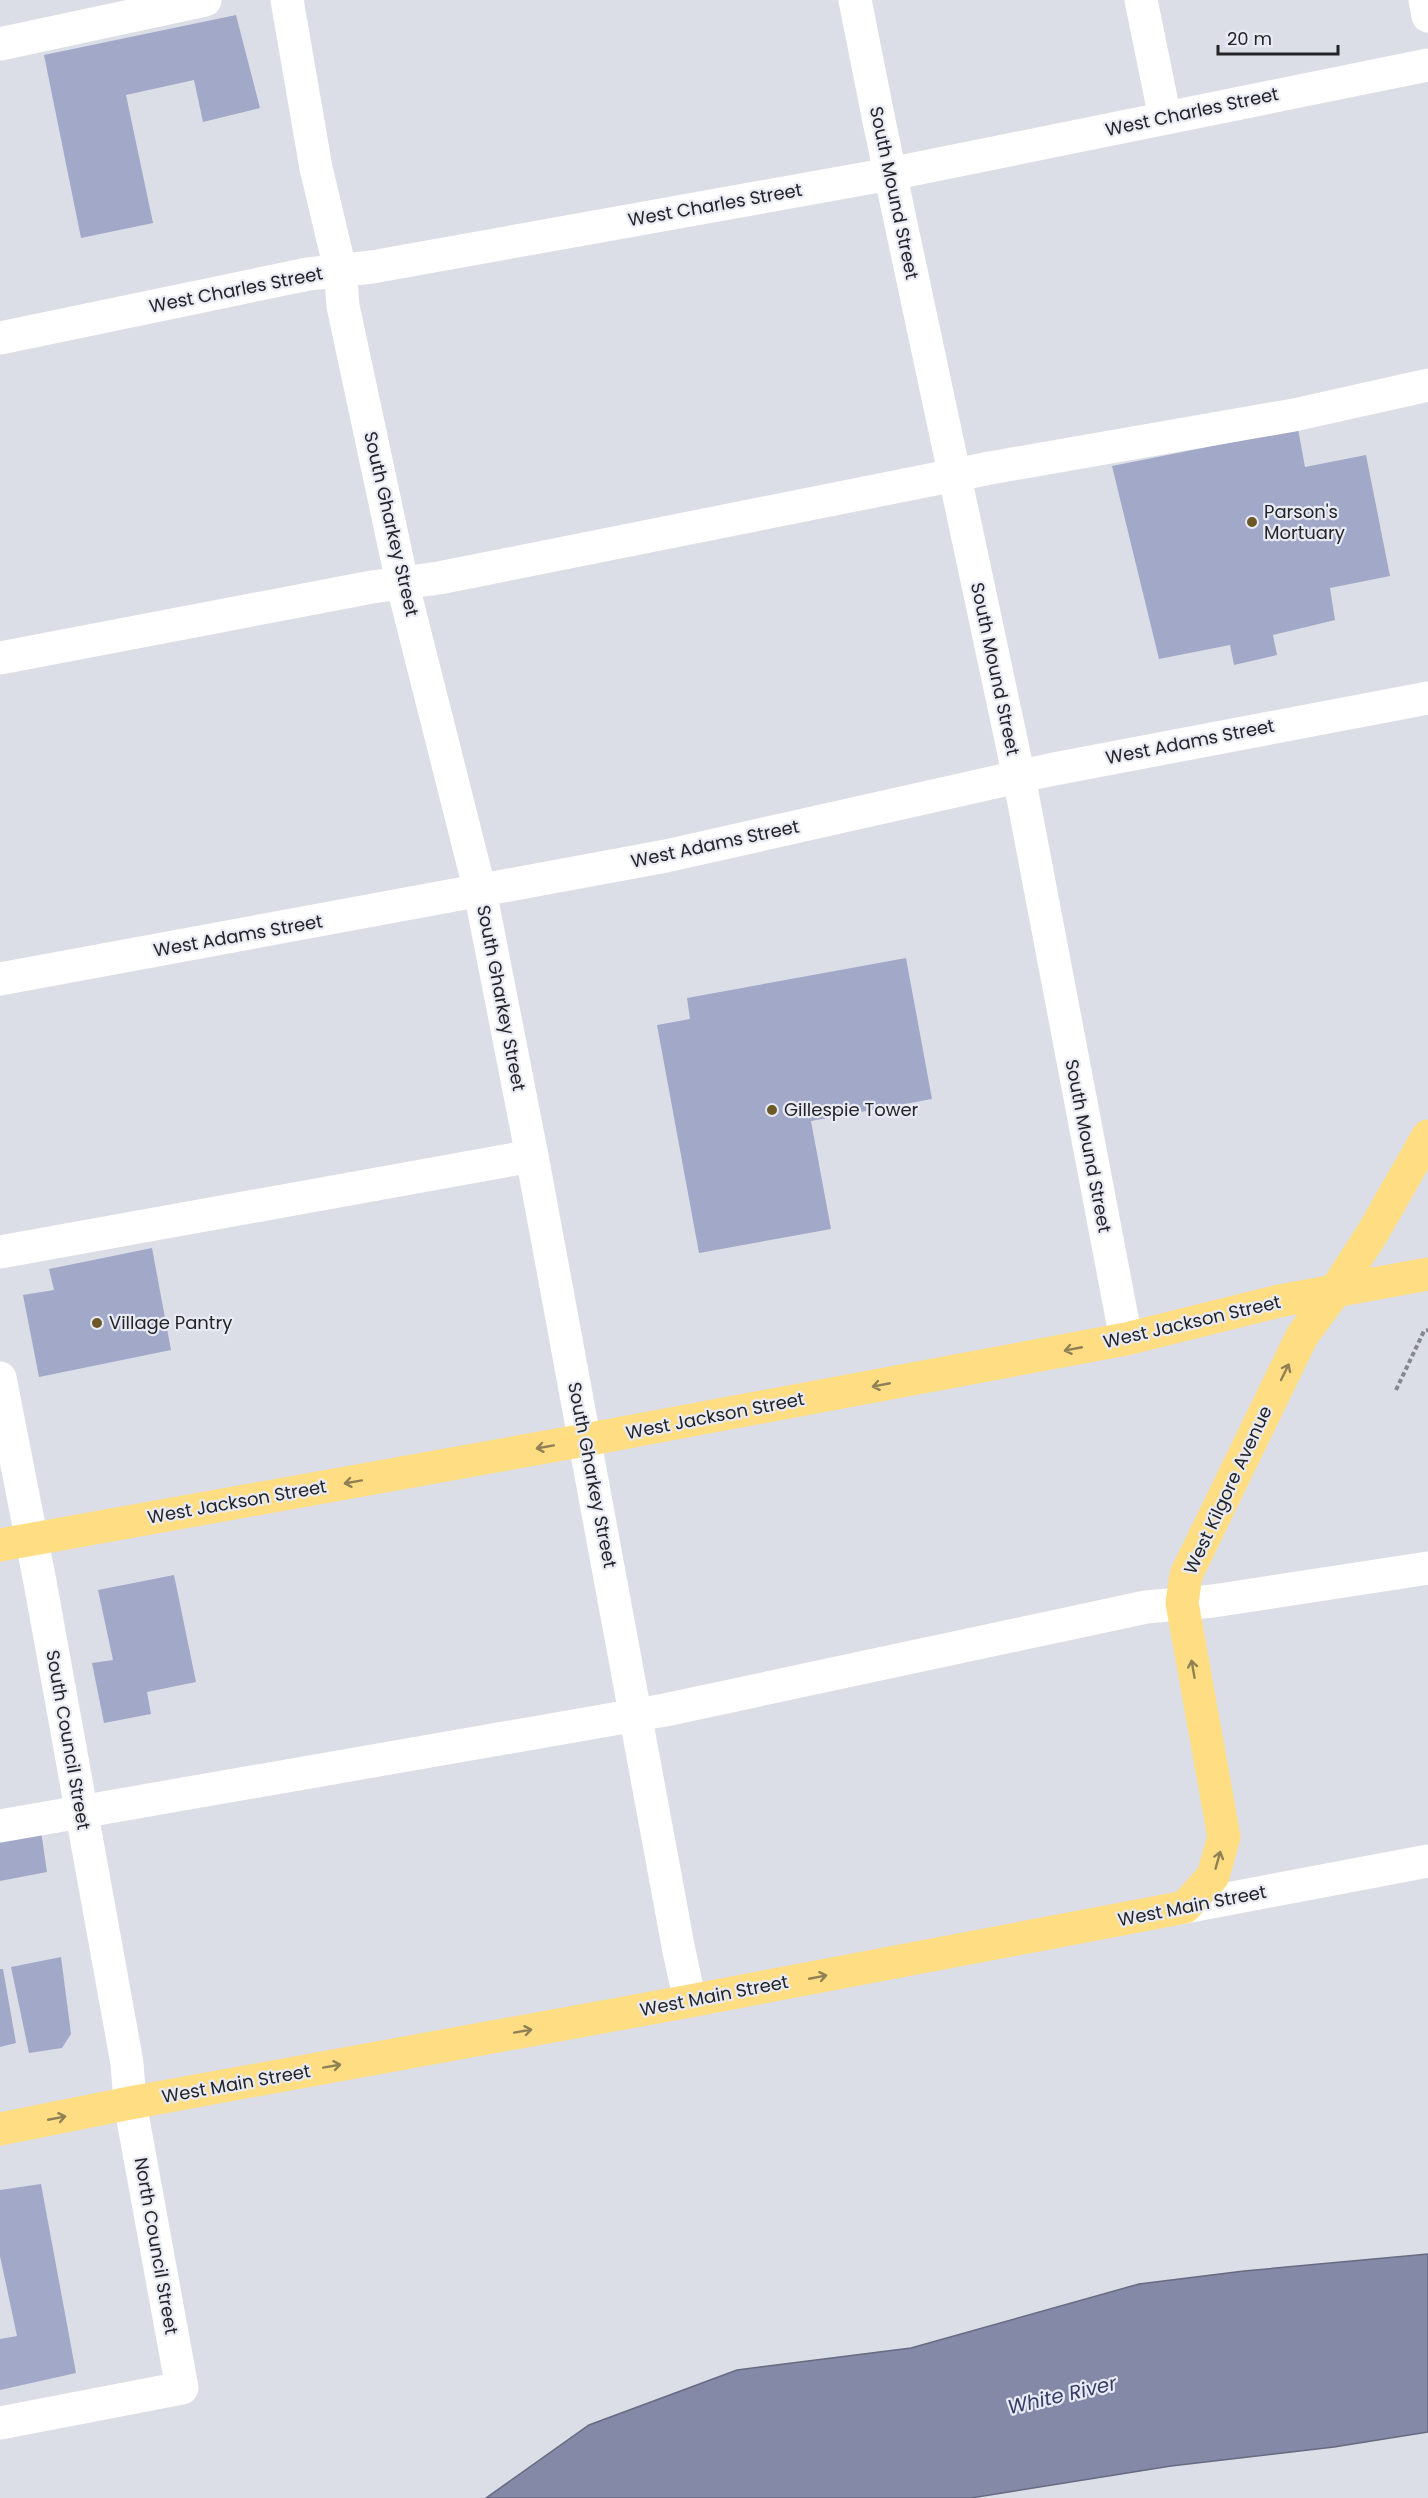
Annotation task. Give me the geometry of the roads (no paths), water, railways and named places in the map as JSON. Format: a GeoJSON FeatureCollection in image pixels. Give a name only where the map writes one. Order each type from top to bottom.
{"type":"FeatureCollection","features":[{"type":"Feature","properties":{"kind":"main road","name":"West Kilgore Avenue"},"geometry":{"type":"LineString","coordinates":[[1185,1907],[1213,1876],[1224,1837],[1182,1603],[1186,1575],[1302,1336],[1335,1292],[1372,1234],[1428,1137]]}},
{"type":"Feature","properties":{"kind":"main road","name":"West Jackson Street"},"geometry":{"type":"LineString","coordinates":[[16,1542],[585,1440],[1126,1339],[1279,1301],[1428,1274]]}},
{"type":"Feature","properties":{"kind":"main road","name":"West Main Street"},"geometry":{"type":"LineString","coordinates":[[0,2129],[1185,1907]]}},
{"type":"Feature","properties":{"kind":"street"},"geometry":{"type":"LineString","coordinates":[[0,44],[205,0]]}},
{"type":"Feature","properties":{"kind":"street","name":"South Gharkey Street"},"geometry":{"type":"LineString","coordinates":[[287,0],[316,168],[340,269],[343,306],[402,582],[480,891],[532,1156],[679,1952],[690,2001]]}},
{"type":"Feature","properties":{"kind":"street","name":"South Mound Street"},"geometry":{"type":"LineString","coordinates":[[855,0],[1018,777],[1126,1339]]}},
{"type":"Feature","properties":{"kind":"street"},"geometry":{"type":"LineString","coordinates":[[1141,0],[1165,118]]}},
{"type":"Feature","properties":{"kind":"street"},"geometry":{"type":"LineString","coordinates":[[1425,0],[1428,16]]}},
{"type":"Feature","properties":{"kind":"street","name":"West Charles Street"},"geometry":{"type":"LineString","coordinates":[[0,338],[340,269],[372,267],[890,174],[1428,65]]}},
{"type":"Feature","properties":{"kind":"street"},"geometry":{"type":"LineString","coordinates":[[0,658],[402,582],[440,578],[1050,457],[1294,415],[1428,385]]}},
{"type":"Feature","properties":{"kind":"street","name":"West Adams Street"},"geometry":{"type":"LineString","coordinates":[[0,979],[666,856],[1114,756],[1428,698]]}},
{"type":"Feature","properties":{"kind":"street"},"geometry":{"type":"LineString","coordinates":[[0,1252],[532,1156]]}},
{"type":"Feature","properties":{"kind":"street","name":"South Council Street"},"geometry":{"type":"LineString","coordinates":[[0,1378],[16,1542],[80,1811],[127,2063],[130,2103]]}},
{"type":"Feature","properties":{"kind":"street"},"geometry":{"type":"LineString","coordinates":[[0,1826],[637,1716],[1146,1607],[1236,1597],[1428,1568]]}},
{"type":"Feature","properties":{"kind":"street","name":"West Main Street"},"geometry":{"type":"LineString","coordinates":[[1185,1907],[1428,1861]]}},
{"type":"Feature","properties":{"kind":"street","name":"North Council Street"},"geometry":{"type":"LineString","coordinates":[[0,2423],[182,2388],[130,2103]]}},
{"type":"Feature","properties":{"kind":"water","name":"White River"},"geometry":{"type":"Polygon","coordinates":[[[1428,2254],[1428,2432],[1334,2447],[1171,2466],[971,2498],[486,2498],[589,2425],[737,2370],[911,2348],[1139,2284],[1244,2271],[1428,2254]]]}},
{"type":"Feature","properties":{"kind":"place","name":"Parson's Mortuary"},"geometry":{"type":"Point","coordinates":[1252,522]}},
{"type":"Feature","properties":{"kind":"place","name":"Gillespie Tower"},"geometry":{"type":"Point","coordinates":[772,1110]}},
{"type":"Feature","properties":{"kind":"place","name":"Village Pantry"},"geometry":{"type":"Point","coordinates":[97,1323]}}]}
